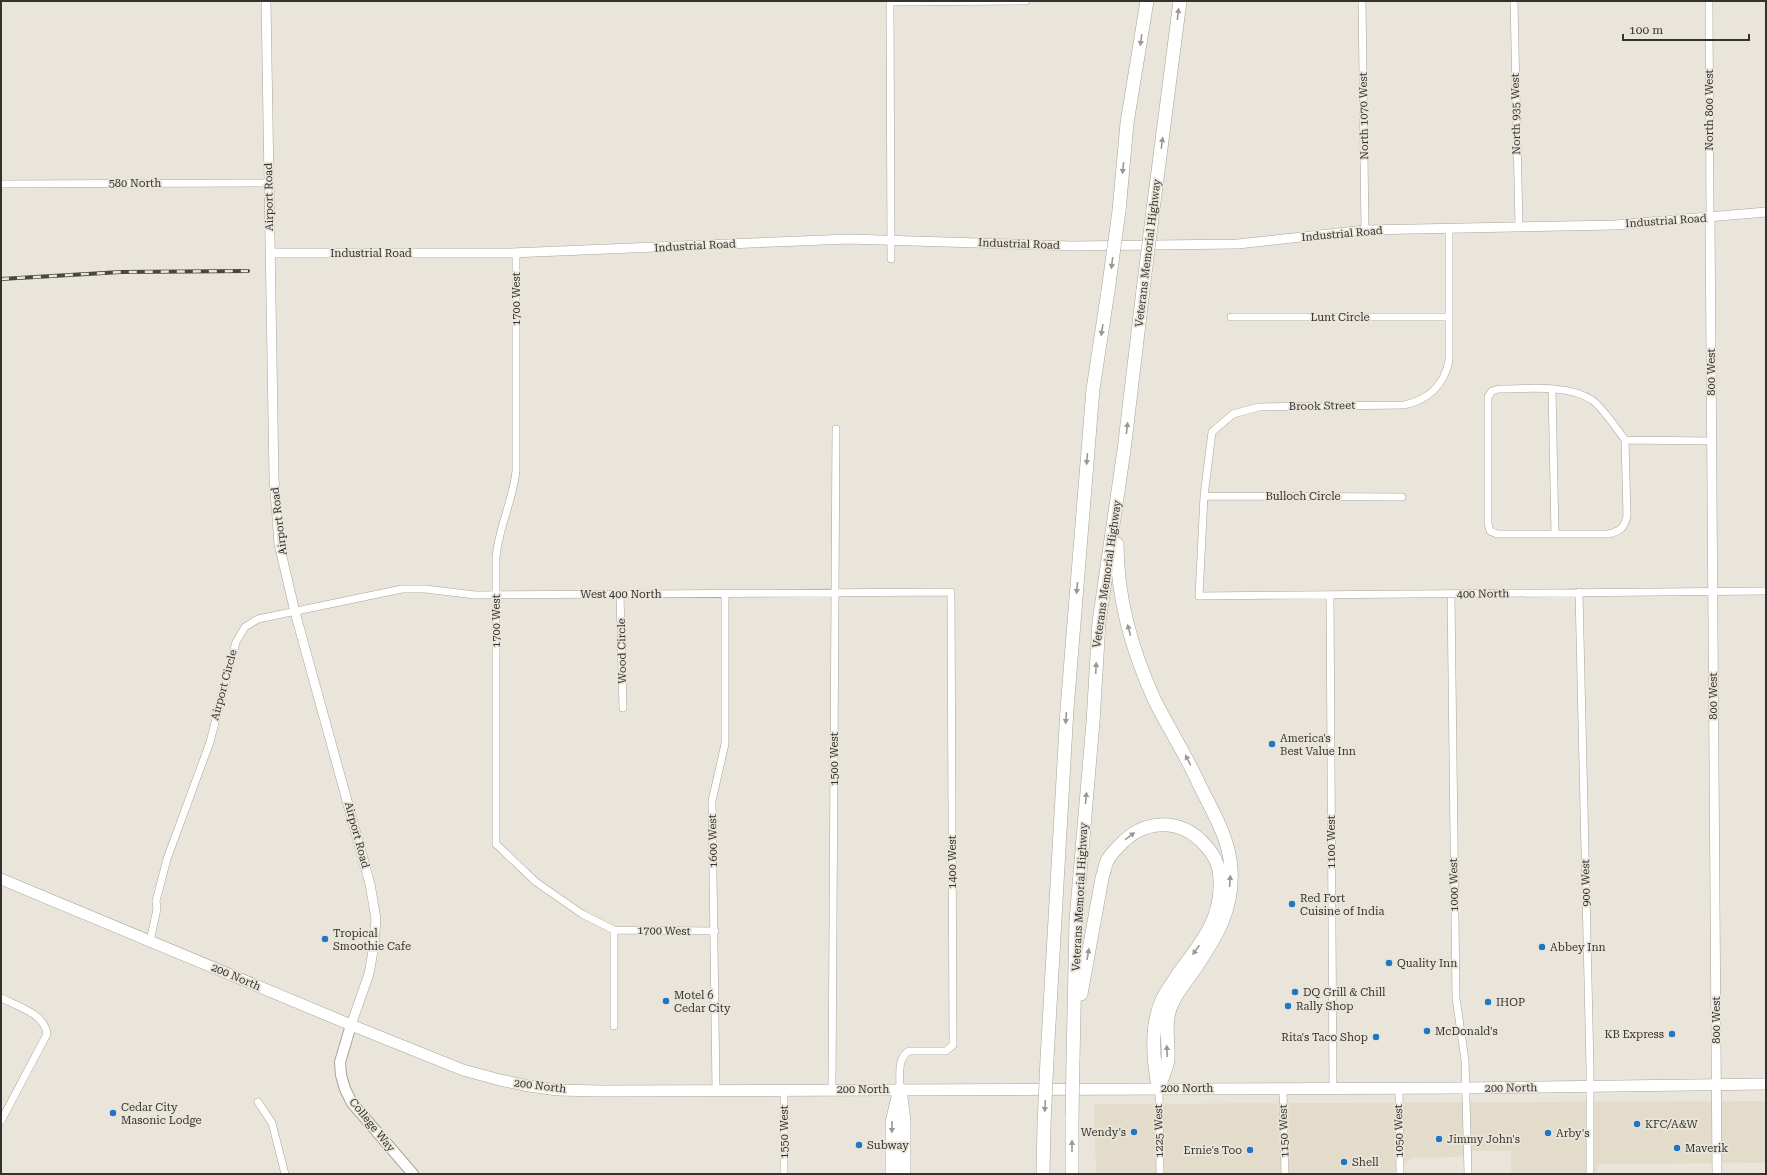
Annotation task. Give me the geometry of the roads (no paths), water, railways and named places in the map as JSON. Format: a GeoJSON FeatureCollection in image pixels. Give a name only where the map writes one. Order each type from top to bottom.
{"type":"FeatureCollection","features":[{"type":"Feature","properties":{"kind":"highway"},"geometry":{"type":"LineString","coordinates":[[1041,1174],[1066,724],[1093,389],[1119,211],[1127,123],[1147,1]]}},
{"type":"Feature","properties":{"kind":"highway","name":"Veterans Memorial Highway"},"geometry":{"type":"LineString","coordinates":[[1072,1174],[1076,920],[1093,722],[1098,622],[1124,450],[1180,1]]}},
{"type":"Feature","properties":{"kind":"highway"},"geometry":{"type":"LineString","coordinates":[[1124,450],[1117,522],[1117,561],[1124,610],[1143,673],[1156,702],[1218,820],[1225,837],[1231,868],[1227,912],[1216,938],[1178,993],[1168,1014],[1168,1060],[1159,1088]]}},
{"type":"Feature","properties":{"kind":"highway"},"geometry":{"type":"LineString","coordinates":[[1074,1034],[1102,878],[1108,860],[1122,842],[1142,828],[1157,824],[1171,824],[1193,833],[1213,853],[1218,865],[1220,878],[1219,900],[1215,920],[1208,933],[1168,988],[1157,1014],[1155,1027],[1154,1065],[1159,1088]]}},
{"type":"Feature","properties":{"kind":"highway"},"geometry":{"type":"LineString","coordinates":[[892,1174],[892,1122],[900,1089]]}},
{"type":"Feature","properties":{"kind":"highway"},"geometry":{"type":"LineString","coordinates":[[900,1089],[904,1121],[904,1174]]}},
{"type":"Feature","properties":{"kind":"main road","name":"200 North"},"geometry":{"type":"LineString","coordinates":[[1,879],[351,1025],[463,1070],[500,1080],[558,1090],[1283,1089],[1766,1084]]}},
{"type":"Feature","properties":{"kind":"main road","name":"College Way"},"geometry":{"type":"LineString","coordinates":[[351,1025],[340,1062],[340,1075],[345,1089],[352,1103],[413,1174]]}},
{"type":"Feature","properties":{"kind":"street","name":"Airport Road"},"geometry":{"type":"LineString","coordinates":[[266,1],[274,478],[280,544],[295,612],[370,884],[376,919],[369,974],[351,1025]]}},
{"type":"Feature","properties":{"kind":"street"},"geometry":{"type":"LineString","coordinates":[[891,259],[890,1],[1026,1]]}},
{"type":"Feature","properties":{"kind":"street","name":"North 1070 West"},"geometry":{"type":"LineString","coordinates":[[1362,1],[1365,230]]}},
{"type":"Feature","properties":{"kind":"street","name":"North 935 West"},"geometry":{"type":"LineString","coordinates":[[1514,1],[1519,227]]}},
{"type":"Feature","properties":{"kind":"street","name":"North 800 West"},"geometry":{"type":"LineString","coordinates":[[1708,1],[1710,218]]}},
{"type":"Feature","properties":{"kind":"street","name":"580 North"},"geometry":{"type":"LineString","coordinates":[[1,184],[269,182]]}},
{"type":"Feature","properties":{"kind":"street","name":"Industrial Road"},"geometry":{"type":"LineString","coordinates":[[271,253],[516,253],[818,240],[891,240],[1072,246],[1167,246],[1259,243],[1365,230],[1615,225],[1766,212]]}},
{"type":"Feature","properties":{"kind":"street","name":"800 West"},"geometry":{"type":"LineString","coordinates":[[1710,218],[1717,1174]]}},
{"type":"Feature","properties":{"kind":"street","name":"Brook Street"},"geometry":{"type":"LineString","coordinates":[[1199,596],[1204,496],[1212,432],[1233,414],[1258,407],[1404,405],[1426,397],[1441,382],[1448,368],[1449,229]]}},
{"type":"Feature","properties":{"kind":"street","name":"1700 West"},"geometry":{"type":"LineString","coordinates":[[516,253],[516,471],[513,492],[497,544],[496,844],[536,882],[582,914],[614,930],[715,931]]}},
{"type":"Feature","properties":{"kind":"street","name":"Lunt Circle"},"geometry":{"type":"LineString","coordinates":[[1231,317],[1449,317]]}},
{"type":"Feature","properties":{"kind":"street"},"geometry":{"type":"LineString","coordinates":[[1498,389],[1552,389],[1576,392],[1592,400],[1625,440],[1627,516],[1625,525],[1620,531],[1608,534],[1497,534],[1490,531],[1488,523],[1488,397],[1492,391],[1498,389]]}},
{"type":"Feature","properties":{"kind":"street"},"geometry":{"type":"LineString","coordinates":[[1552,389],[1555,534]]}},
{"type":"Feature","properties":{"kind":"street","name":"1500 West"},"geometry":{"type":"LineString","coordinates":[[832,1089],[836,429]]}},
{"type":"Feature","properties":{"kind":"street"},"geometry":{"type":"LineString","coordinates":[[1625,440],[1712,441]]}},
{"type":"Feature","properties":{"kind":"street","name":"Bulloch Circle"},"geometry":{"type":"LineString","coordinates":[[1204,496],[1402,497]]}},
{"type":"Feature","properties":{"kind":"street","name":"West 400 North"},"geometry":{"type":"LineString","coordinates":[[295,612],[402,589],[424,589],[460,594],[496,595],[951,592]]}},
{"type":"Feature","properties":{"kind":"street","name":"400 North"},"geometry":{"type":"LineString","coordinates":[[1199,596],[1451,595],[1579,592],[1766,591]]}},
{"type":"Feature","properties":{"kind":"street","name":"1400 West"},"geometry":{"type":"LineString","coordinates":[[900,1089],[902,1059],[904,1053],[909,1051],[946,1051],[953,1045],[951,592]]}},
{"type":"Feature","properties":{"kind":"street","name":"900 West"},"geometry":{"type":"LineString","coordinates":[[1579,592],[1590,1086],[1590,1174]]}},
{"type":"Feature","properties":{"kind":"street","name":"Wood Circle"},"geometry":{"type":"LineString","coordinates":[[620,594],[623,708]]}},
{"type":"Feature","properties":{"kind":"street","name":"1600 West"},"geometry":{"type":"LineString","coordinates":[[716,1090],[715,931],[712,801],[725,744],[725,594]]}},
{"type":"Feature","properties":{"kind":"street","name":"1100 West"},"geometry":{"type":"LineString","coordinates":[[1330,595],[1333,1088]]}},
{"type":"Feature","properties":{"kind":"street","name":"1000 West"},"geometry":{"type":"LineString","coordinates":[[1451,595],[1456,998],[1465,1060],[1468,1174]]}},
{"type":"Feature","properties":{"kind":"street","name":"Airport Circle"},"geometry":{"type":"LineString","coordinates":[[150,941],[157,909],[156,902],[167,859],[210,742],[236,642],[245,627],[258,619],[295,612]]}},
{"type":"Feature","properties":{"kind":"street"},"geometry":{"type":"LineString","coordinates":[[614,930],[614,1026]]}},
{"type":"Feature","properties":{"kind":"street"},"geometry":{"type":"LineString","coordinates":[[1,998],[42,1019],[47,1026],[48,1034],[1,1122]]}},
{"type":"Feature","properties":{"kind":"street","name":"1225 West"},"geometry":{"type":"LineString","coordinates":[[1159,1088],[1160,1174]]}},
{"type":"Feature","properties":{"kind":"street","name":"1050 West"},"geometry":{"type":"LineString","coordinates":[[1399,1088],[1400,1174]]}},
{"type":"Feature","properties":{"kind":"street","name":"1150 West"},"geometry":{"type":"LineString","coordinates":[[1283,1089],[1285,1174]]}},
{"type":"Feature","properties":{"kind":"street","name":"1550 West"},"geometry":{"type":"LineString","coordinates":[[784,1090],[784,1174]]}},
{"type":"Feature","properties":{"kind":"street"},"geometry":{"type":"LineString","coordinates":[[258,1102],[272,1123],[285,1174]]}},
{"type":"Feature","properties":{"kind":"railway"},"geometry":{"type":"LineString","coordinates":[[1,279],[121,272],[248,271]]}},
{"type":"Feature","properties":{"kind":"place","name":"America's Best Value Inn"},"geometry":{"type":"Point","coordinates":[1272,744]}},
{"type":"Feature","properties":{"kind":"place","name":"Red Fort Cuisine of India"},"geometry":{"type":"Point","coordinates":[1292,904]}},
{"type":"Feature","properties":{"kind":"place","name":"Tropical Smoothie Cafe"},"geometry":{"type":"Point","coordinates":[325,939]}},
{"type":"Feature","properties":{"kind":"place","name":"Abbey Inn"},"geometry":{"type":"Point","coordinates":[1542,947]}},
{"type":"Feature","properties":{"kind":"place","name":"Quality Inn"},"geometry":{"type":"Point","coordinates":[1389,963]}},
{"type":"Feature","properties":{"kind":"place","name":"DQ Grill & Chill"},"geometry":{"type":"Point","coordinates":[1295,992]}},
{"type":"Feature","properties":{"kind":"place","name":"Motel 6 Cedar City"},"geometry":{"type":"Point","coordinates":[666,1001]}},
{"type":"Feature","properties":{"kind":"place","name":"IHOP"},"geometry":{"type":"Point","coordinates":[1488,1002]}},
{"type":"Feature","properties":{"kind":"place","name":"Rally Shop"},"geometry":{"type":"Point","coordinates":[1288,1006]}},
{"type":"Feature","properties":{"kind":"place","name":"McDonald's"},"geometry":{"type":"Point","coordinates":[1427,1031]}},
{"type":"Feature","properties":{"kind":"place","name":"KB Express"},"geometry":{"type":"Point","coordinates":[1672,1034]}},
{"type":"Feature","properties":{"kind":"place","name":"Rita's Taco Shop"},"geometry":{"type":"Point","coordinates":[1376,1037]}},
{"type":"Feature","properties":{"kind":"place","name":"Cedar City Masonic Lodge"},"geometry":{"type":"Point","coordinates":[113,1113]}},
{"type":"Feature","properties":{"kind":"place","name":"KFC/A&W"},"geometry":{"type":"Point","coordinates":[1637,1124]}},
{"type":"Feature","properties":{"kind":"place","name":"Wendy's"},"geometry":{"type":"Point","coordinates":[1134,1132]}},
{"type":"Feature","properties":{"kind":"place","name":"Arby's"},"geometry":{"type":"Point","coordinates":[1548,1133]}},
{"type":"Feature","properties":{"kind":"place","name":"Jimmy John's"},"geometry":{"type":"Point","coordinates":[1439,1139]}},
{"type":"Feature","properties":{"kind":"place","name":"Subway"},"geometry":{"type":"Point","coordinates":[859,1145]}},
{"type":"Feature","properties":{"kind":"place","name":"Maverik"},"geometry":{"type":"Point","coordinates":[1677,1148]}},
{"type":"Feature","properties":{"kind":"place","name":"Ernie's Too"},"geometry":{"type":"Point","coordinates":[1250,1150]}},
{"type":"Feature","properties":{"kind":"place","name":"Shell"},"geometry":{"type":"Point","coordinates":[1344,1162]}}]}
